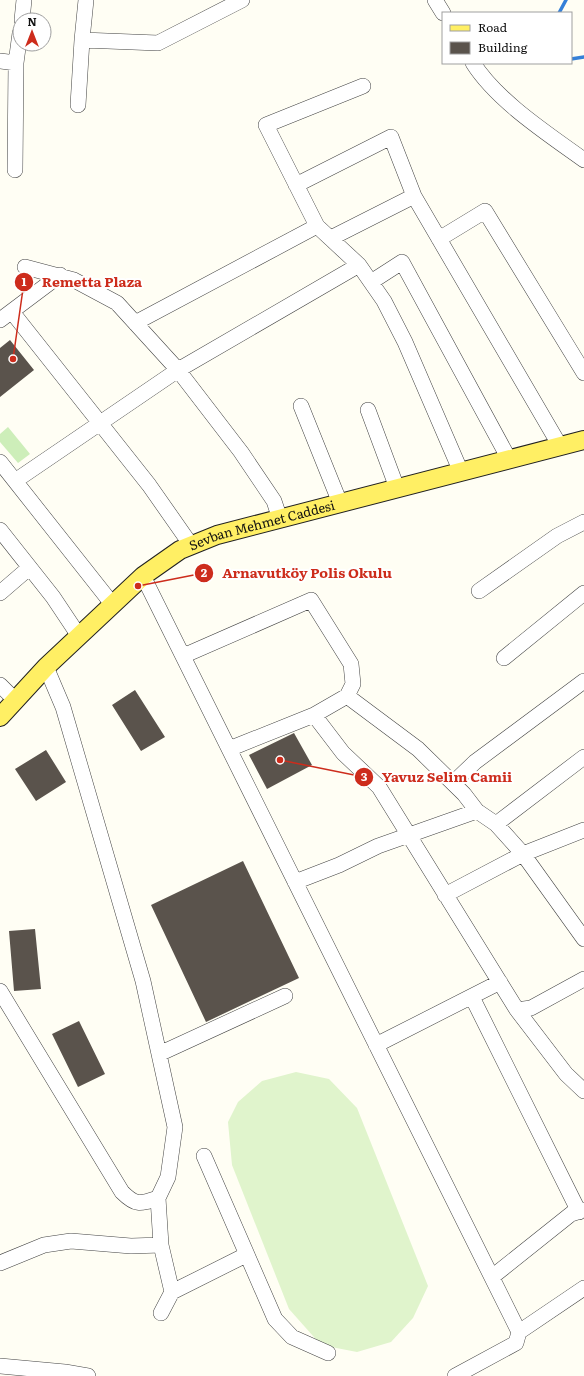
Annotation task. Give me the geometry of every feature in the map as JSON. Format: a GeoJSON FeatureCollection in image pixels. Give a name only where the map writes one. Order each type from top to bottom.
{"type":"FeatureCollection","features":[{"type":"Feature","properties":{"kind":"main road","name":"Sevban Mehmet Caddesi"},"geometry":{"type":"LineString","coordinates":[[0,717],[46,667],[143,576],[158,564],[216,534],[584,440]]}},
{"type":"Feature","properties":{"kind":"street"},"geometry":{"type":"LineString","coordinates":[[23,12],[24,0]]}},
{"type":"Feature","properties":{"kind":"street"},"geometry":{"type":"LineString","coordinates":[[78,105],[86,0]]}},
{"type":"Feature","properties":{"kind":"street"},"geometry":{"type":"LineString","coordinates":[[82,40],[158,44],[242,0]]}},
{"type":"Feature","properties":{"kind":"street"},"geometry":{"type":"LineString","coordinates":[[435,0],[442,12]]}},
{"type":"Feature","properties":{"kind":"street"},"geometry":{"type":"LineString","coordinates":[[15,170],[16,63],[17,52]]}},
{"type":"Feature","properties":{"kind":"street"},"geometry":{"type":"LineString","coordinates":[[0,61],[16,63]]}},
{"type":"Feature","properties":{"kind":"street"},"geometry":{"type":"LineString","coordinates":[[474,64],[480,75],[522,114],[584,160]]}},
{"type":"Feature","properties":{"kind":"street"},"geometry":{"type":"LineString","coordinates":[[363,86],[266,125],[317,226],[360,265],[384,301],[405,342],[460,472]]}},
{"type":"Feature","properties":{"kind":"street"},"geometry":{"type":"LineString","coordinates":[[296,186],[392,137],[414,196],[560,446]]}},
{"type":"Feature","properties":{"kind":"street"},"geometry":{"type":"LineString","coordinates":[[331,238],[414,196]]}},
{"type":"Feature","properties":{"kind":"street"},"geometry":{"type":"LineString","coordinates":[[439,239],[485,211],[584,373]]}},
{"type":"Feature","properties":{"kind":"street"},"geometry":{"type":"LineString","coordinates":[[134,323],[317,226]]}},
{"type":"Feature","properties":{"kind":"street"},"geometry":{"type":"LineString","coordinates":[[371,282],[402,262],[509,459]]}},
{"type":"Feature","properties":{"kind":"street"},"geometry":{"type":"LineString","coordinates":[[15,481],[178,370],[360,265]]}},
{"type":"Feature","properties":{"kind":"street"},"geometry":{"type":"LineString","coordinates":[[25,267],[60,275],[103,294],[117,303],[178,370],[241,452],[274,501],[280,518]]}},
{"type":"Feature","properties":{"kind":"street"},"geometry":{"type":"LineString","coordinates":[[60,275],[6,316],[100,423],[148,484],[191,546]]}},
{"type":"Feature","properties":{"kind":"street"},"geometry":{"type":"LineString","coordinates":[[301,406],[340,503]]}},
{"type":"Feature","properties":{"kind":"street"},"geometry":{"type":"LineString","coordinates":[[368,410],[397,488]]}},
{"type":"Feature","properties":{"kind":"street"},"geometry":{"type":"LineString","coordinates":[[0,462],[112,605]]}},
{"type":"Feature","properties":{"kind":"street"},"geometry":{"type":"LineString","coordinates":[[479,591],[557,536],[584,522]]}},
{"type":"Feature","properties":{"kind":"street"},"geometry":{"type":"LineString","coordinates":[[0,530],[53,597],[79,636]]}},
{"type":"Feature","properties":{"kind":"street"},"geometry":{"type":"LineString","coordinates":[[0,593],[30,568]]}},
{"type":"Feature","properties":{"kind":"street"},"geometry":{"type":"LineString","coordinates":[[143,576],[519,1332]]}},
{"type":"Feature","properties":{"kind":"street"},"geometry":{"type":"LineString","coordinates":[[504,658],[584,593]]}},
{"type":"Feature","properties":{"kind":"street"},"geometry":{"type":"LineString","coordinates":[[183,656],[311,600],[351,664],[353,684],[347,696],[314,715],[229,749]]}},
{"type":"Feature","properties":{"kind":"street"},"geometry":{"type":"LineString","coordinates":[[46,667],[63,707],[143,982],[175,1127],[168,1177],[158,1198],[161,1245],[172,1292]]}},
{"type":"Feature","properties":{"kind":"street"},"geometry":{"type":"LineString","coordinates":[[452,783],[475,762],[584,681]]}},
{"type":"Feature","properties":{"kind":"street"},"geometry":{"type":"LineString","coordinates":[[0,684],[16,701]]}},
{"type":"Feature","properties":{"kind":"street"},"geometry":{"type":"LineString","coordinates":[[347,696],[418,749],[477,810],[496,824],[523,854],[584,939]]}},
{"type":"Feature","properties":{"kind":"street"},"geometry":{"type":"LineString","coordinates":[[314,715],[343,752],[379,787],[517,1010],[566,1074],[584,1091]]}},
{"type":"Feature","properties":{"kind":"street"},"geometry":{"type":"LineString","coordinates":[[496,824],[584,757]]}},
{"type":"Feature","properties":{"kind":"street"},"geometry":{"type":"LineString","coordinates":[[295,882],[339,865],[378,846],[477,810]]}},
{"type":"Feature","properties":{"kind":"street"},"geometry":{"type":"LineString","coordinates":[[445,894],[523,854],[584,830]]}},
{"type":"Feature","properties":{"kind":"street"},"geometry":{"type":"LineString","coordinates":[[517,1010],[532,1008],[584,979]]}},
{"type":"Feature","properties":{"kind":"street"},"geometry":{"type":"LineString","coordinates":[[376,1045],[500,982]]}},
{"type":"Feature","properties":{"kind":"street"},"geometry":{"type":"LineString","coordinates":[[0,991],[122,1192],[131,1201],[141,1204],[158,1198]]}},
{"type":"Feature","properties":{"kind":"street"},"geometry":{"type":"LineString","coordinates":[[159,1054],[285,996]]}},
{"type":"Feature","properties":{"kind":"street"},"geometry":{"type":"LineString","coordinates":[[472,997],[581,1211],[571,1214],[492,1277]]}},
{"type":"Feature","properties":{"kind":"street"},"geometry":{"type":"LineString","coordinates":[[204,1156],[271,1312],[280,1326],[299,1342],[328,1353]]}},
{"type":"Feature","properties":{"kind":"street"},"geometry":{"type":"LineString","coordinates":[[0,1263],[44,1245],[71,1241],[131,1246],[161,1245]]}},
{"type":"Feature","properties":{"kind":"street"},"geometry":{"type":"LineString","coordinates":[[161,1313],[172,1292],[246,1254]]}},
{"type":"Feature","properties":{"kind":"street"},"geometry":{"type":"LineString","coordinates":[[455,1376],[516,1343],[519,1332],[584,1288]]}},
{"type":"Feature","properties":{"kind":"street"},"geometry":{"type":"LineString","coordinates":[[0,1366],[66,1372],[88,1376]]}},
{"type":"Feature","properties":{"kind":"green space"},"geometry":{"type":"Polygon","coordinates":[[[8,427],[30,454],[18,463],[0,442],[0,434],[8,427]]]}},
{"type":"Feature","properties":{"kind":"green space"},"geometry":{"type":"Polygon","coordinates":[[[296,1072],[329,1079],[357,1108],[428,1286],[413,1318],[391,1342],[357,1352],[321,1345],[289,1309],[232,1165],[228,1122],[238,1102],[262,1081],[296,1072]]]}},
{"type":"Feature","properties":{"kind":"building"},"geometry":{"type":"Polygon","coordinates":[[[10,340],[34,370],[0,397],[0,348],[10,340]]]}},
{"type":"Feature","properties":{"kind":"building"},"geometry":{"type":"Polygon","coordinates":[[[135,690],[165,737],[141,751],[112,705],[135,690]]]}},
{"type":"Feature","properties":{"kind":"building"},"geometry":{"type":"Polygon","coordinates":[[[294,733],[312,765],[267,789],[249,755],[294,733]]]}},
{"type":"Feature","properties":{"kind":"building"},"geometry":{"type":"Polygon","coordinates":[[[46,750],[66,782],[36,801],[15,769],[46,750]]]}},
{"type":"Feature","properties":{"kind":"building"},"geometry":{"type":"Polygon","coordinates":[[[243,861],[299,978],[206,1022],[151,905],[243,861]]]}},
{"type":"Feature","properties":{"kind":"building"},"geometry":{"type":"Polygon","coordinates":[[[35,929],[41,989],[14,991],[9,931],[35,929]]]}},
{"type":"Feature","properties":{"kind":"building"},"geometry":{"type":"Polygon","coordinates":[[[79,1021],[105,1074],[78,1087],[52,1034],[79,1021]]]}},
{"type":"Feature","properties":{"kind":"waterway"},"geometry":{"type":"LineString","coordinates":[[560,12],[566,0]]}},
{"type":"Feature","properties":{"kind":"waterway"},"geometry":{"type":"LineString","coordinates":[[572,59],[584,57]]}},
{"type":"Feature","properties":{"kind":"place","name":"Remetta Plaza"},"geometry":{"type":"Point","coordinates":[13,359]}},
{"type":"Feature","properties":{"kind":"place","name":"Arnavutköy Polis Okulu"},"geometry":{"type":"Point","coordinates":[138,586]}},
{"type":"Feature","properties":{"kind":"place","name":"Yavuz Selim Camii"},"geometry":{"type":"Point","coordinates":[280,760]}}]}
